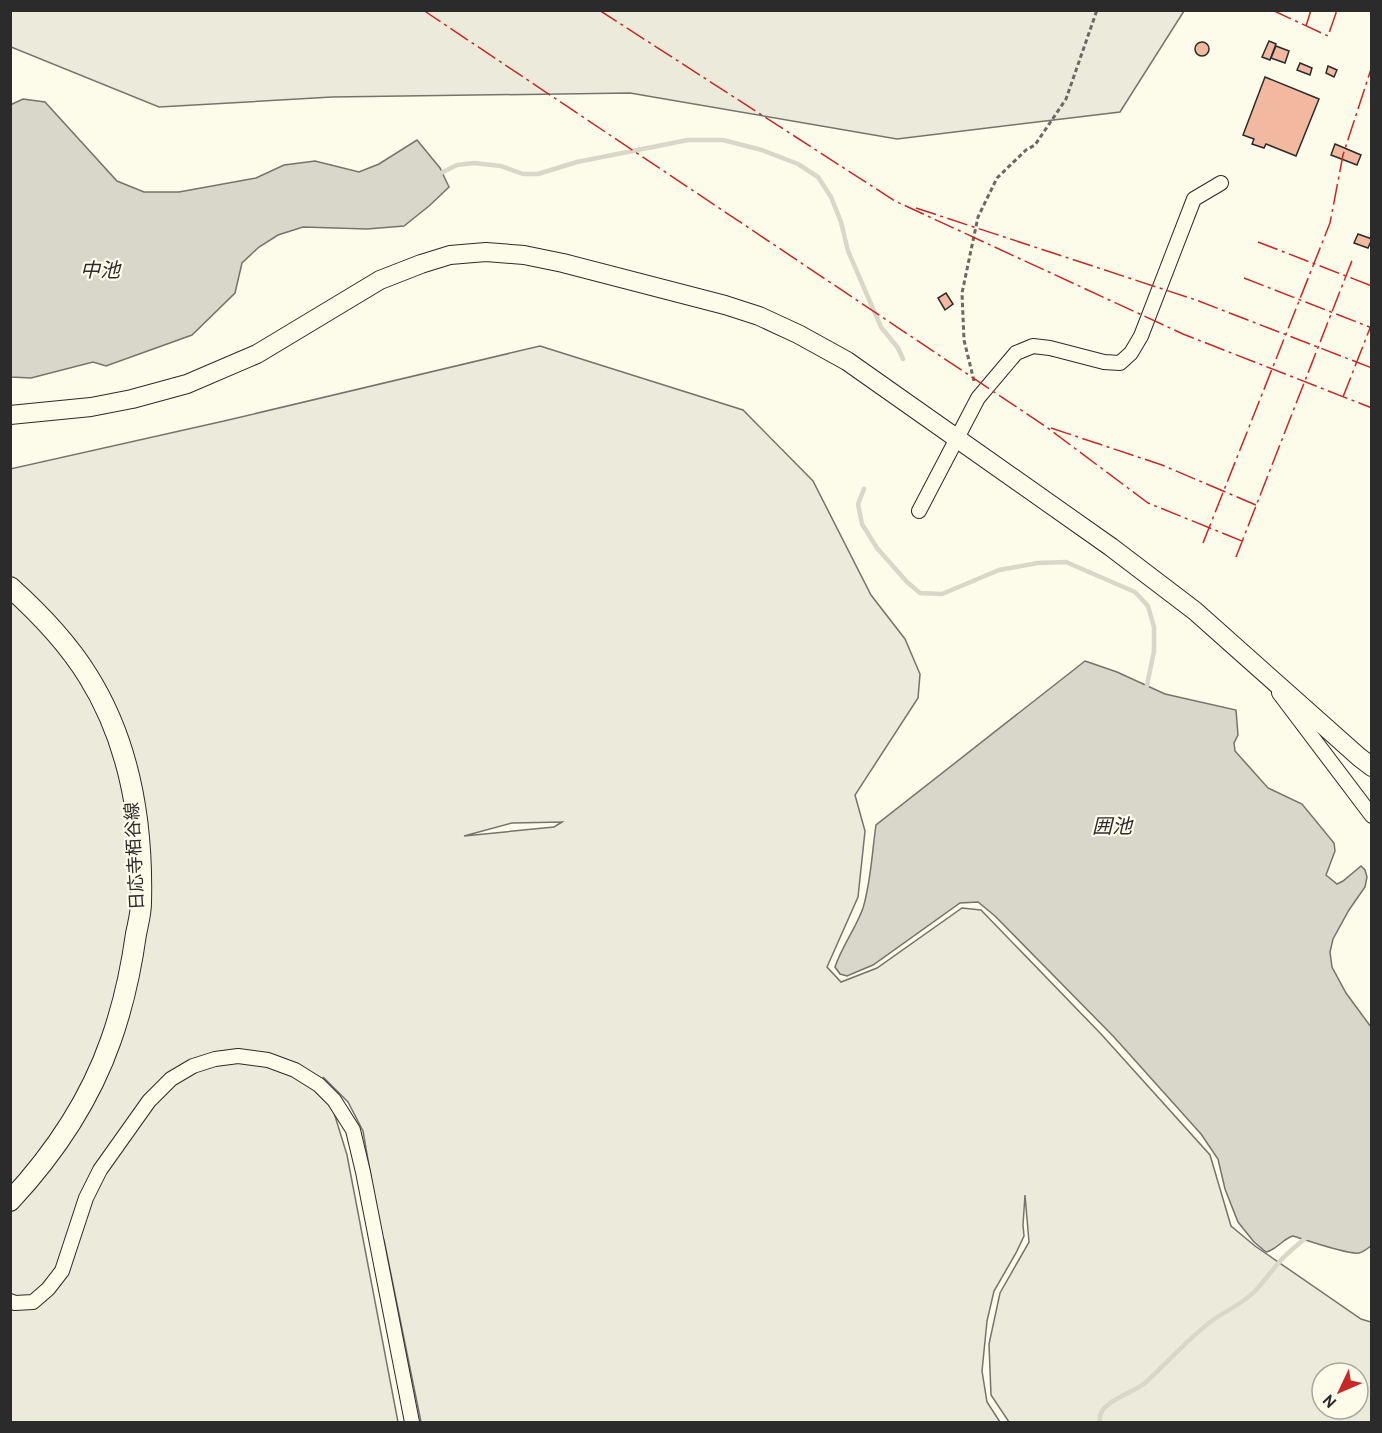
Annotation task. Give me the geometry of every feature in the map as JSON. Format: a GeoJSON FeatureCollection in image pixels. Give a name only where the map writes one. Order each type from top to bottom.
{"type":"FeatureCollection","features":[{"type":"Feature","properties":{"kind":"main road","name":"日応寺栢谷線"},"geometry":{"type":"LineString","coordinates":[[10,587],[64,642],[88,677],[110,717],[134,798],[139,838],[141,905],[124,998],[111,1042],[98,1072],[74,1119],[24,1186],[10,1201]]}},
{"type":"Feature","properties":{"kind":"street"},"geometry":{"type":"LineString","coordinates":[[919,511],[978,398],[1016,353],[1033,346],[1104,362],[1120,363],[1131,353],[1141,336],[1194,199],[1221,183]]}},
{"type":"Feature","properties":{"kind":"street"},"geometry":{"type":"LineString","coordinates":[[10,416],[91,407],[187,384],[257,354],[380,280],[450,255],[486,252],[524,255],[563,263],[759,316],[847,361],[1111,547],[1195,611],[1371,767]]}},
{"type":"Feature","properties":{"kind":"street"},"geometry":{"type":"LineString","coordinates":[[1262,670],[1371,816]]}},
{"type":"Feature","properties":{"kind":"street"},"geometry":{"type":"LineString","coordinates":[[10,1301],[33,1302],[48,1289],[62,1271],[86,1198],[100,1170],[149,1101],[171,1079],[193,1066],[215,1059],[238,1056],[268,1060],[294,1070],[319,1085],[334,1100],[353,1130],[412,1422]]}},
{"type":"Feature","properties":{"kind":"path"},"geometry":{"type":"LineString","coordinates":[[978,398],[964,340],[962,293],[978,217],[997,178],[1026,150],[1035,145],[1066,99],[1097,10]]}},
{"type":"Feature","properties":{"kind":"shaded area"},"geometry":{"type":"Polygon","coordinates":[[[10,11],[1184,11],[1120,112],[897,139],[630,93],[332,97],[159,107],[11,47],[10,11]]]}},
{"type":"Feature","properties":{"kind":"shaded area"},"geometry":{"type":"Polygon","coordinates":[[[540,346],[743,410],[813,481],[871,595],[905,639],[920,674],[918,698],[855,795],[865,831],[858,897],[827,967],[841,982],[877,968],[962,908],[981,910],[1101,1034],[1210,1155],[1231,1226],[1255,1246],[1361,1319],[1371,1322],[1371,1422],[1009,1422],[991,1395],[989,1344],[1000,1293],[1029,1242],[1025,1195],[1024,1236],[994,1291],[987,1321],[982,1371],[987,1402],[1000,1422],[421,1422],[384,1240],[382,1240],[363,1131],[348,1102],[323,1077],[347,1155],[398,1422],[11,1422],[10,469],[540,346]],[[562,822],[512,823],[464,836],[554,827],[562,822]]]}},
{"type":"Feature","properties":{"kind":"water","name":"中池"},"geometry":{"type":"Polygon","coordinates":[[[23,99],[45,102],[117,181],[144,192],[179,192],[256,178],[284,165],[315,161],[359,172],[379,164],[417,140],[440,168],[449,187],[404,226],[367,229],[303,227],[278,235],[259,247],[242,263],[235,293],[192,335],[106,366],[93,362],[31,378],[11,377],[10,105],[23,99]]]}},
{"type":"Feature","properties":{"kind":"water","name":"囲池"},"geometry":{"type":"Polygon","coordinates":[[[1085,661],[1117,672],[1165,694],[1236,710],[1238,735],[1234,743],[1235,751],[1268,788],[1302,804],[1334,843],[1335,851],[1326,875],[1337,884],[1361,866],[1365,870],[1367,877],[1365,887],[1333,939],[1330,952],[1332,967],[1346,993],[1371,1027],[1372,1245],[1363,1252],[1346,1252],[1293,1236],[1266,1252],[1254,1242],[1238,1222],[1225,1189],[1218,1159],[1201,1134],[1114,1037],[995,916],[978,902],[960,903],[873,965],[847,976],[840,974],[835,967],[857,923],[866,898],[876,825],[1085,661]]]}},
{"type":"Feature","properties":{"kind":"building"},"geometry":{"type":"Polygon","coordinates":[[[1269,41],[1276,44],[1270,60],[1262,57],[1269,41]]]}},
{"type":"Feature","properties":{"kind":"building"},"geometry":{"type":"Polygon","coordinates":[[[1199,42],[1205,42],[1209,49],[1205,56],[1199,56],[1195,52],[1195,46],[1199,42]]]}},
{"type":"Feature","properties":{"kind":"building"},"geometry":{"type":"Polygon","coordinates":[[[1276,46],[1289,51],[1285,63],[1271,58],[1276,46]]]}},
{"type":"Feature","properties":{"kind":"building"},"geometry":{"type":"Polygon","coordinates":[[[1300,63],[1312,68],[1310,75],[1297,70],[1300,63]]]}},
{"type":"Feature","properties":{"kind":"building"},"geometry":{"type":"Polygon","coordinates":[[[1328,66],[1337,70],[1334,77],[1326,73],[1328,66]]]}},
{"type":"Feature","properties":{"kind":"building"},"geometry":{"type":"Polygon","coordinates":[[[1265,77],[1319,99],[1296,156],[1266,144],[1264,148],[1252,144],[1254,139],[1243,135],[1265,77]]]}},
{"type":"Feature","properties":{"kind":"building"},"geometry":{"type":"Polygon","coordinates":[[[1335,144],[1361,155],[1357,165],[1331,155],[1335,144]]]}},
{"type":"Feature","properties":{"kind":"building"},"geometry":{"type":"Polygon","coordinates":[[[1358,234],[1372,239],[1368,248],[1354,243],[1358,234]]]}},
{"type":"Feature","properties":{"kind":"building"},"geometry":{"type":"Polygon","coordinates":[[[946,293],[953,304],[945,310],[938,298],[946,293]]]}},
{"type":"Feature","properties":{"kind":"waterway"},"geometry":{"type":"LineString","coordinates":[[437,175],[457,165],[474,163],[501,166],[523,174],[538,174],[577,162],[688,140],[723,140],[762,150],[798,164],[818,177],[831,197],[841,222],[848,251],[881,327],[898,348],[903,359]]}},
{"type":"Feature","properties":{"kind":"waterway"},"geometry":{"type":"LineString","coordinates":[[864,489],[858,504],[862,524],[877,548],[920,593],[942,594],[999,570],[1038,563],[1066,562],[1135,592],[1148,606],[1154,627],[1154,651],[1146,690]]}},
{"type":"Feature","properties":{"kind":"waterway"},"geometry":{"type":"LineString","coordinates":[[1100,1422],[1100,1415],[1109,1404],[1145,1383],[1214,1319],[1249,1297],[1284,1257],[1308,1236]]}},
{"type":"Feature","properties":{"kind":"power"},"geometry":{"type":"LineString","coordinates":[[423,10],[1045,426],[1148,503],[1242,541]]}},
{"type":"Feature","properties":{"kind":"power"},"geometry":{"type":"LineString","coordinates":[[599,10],[895,201],[1183,334],[1372,408]]}},
{"type":"Feature","properties":{"kind":"power"},"geometry":{"type":"LineString","coordinates":[[1272,10],[1328,36],[1337,10]]}},
{"type":"Feature","properties":{"kind":"power"},"geometry":{"type":"LineString","coordinates":[[1306,26],[1311,10]]}},
{"type":"Feature","properties":{"kind":"power"},"geometry":{"type":"LineString","coordinates":[[1203,543],[1330,223],[1343,155],[1372,66]]}},
{"type":"Feature","properties":{"kind":"power"},"geometry":{"type":"LineString","coordinates":[[916,208],[1196,300],[1372,368]]}},
{"type":"Feature","properties":{"kind":"power"},"geometry":{"type":"LineString","coordinates":[[1258,242],[1372,286]]}},
{"type":"Feature","properties":{"kind":"power"},"geometry":{"type":"LineString","coordinates":[[1236,557],[1353,258]]}},
{"type":"Feature","properties":{"kind":"power"},"geometry":{"type":"LineString","coordinates":[[1244,278],[1372,328]]}},
{"type":"Feature","properties":{"kind":"power"},"geometry":{"type":"LineString","coordinates":[[1343,397],[1372,323]]}},
{"type":"Feature","properties":{"kind":"power"},"geometry":{"type":"LineString","coordinates":[[1051,428],[1162,465],[1256,505]]}}]}
